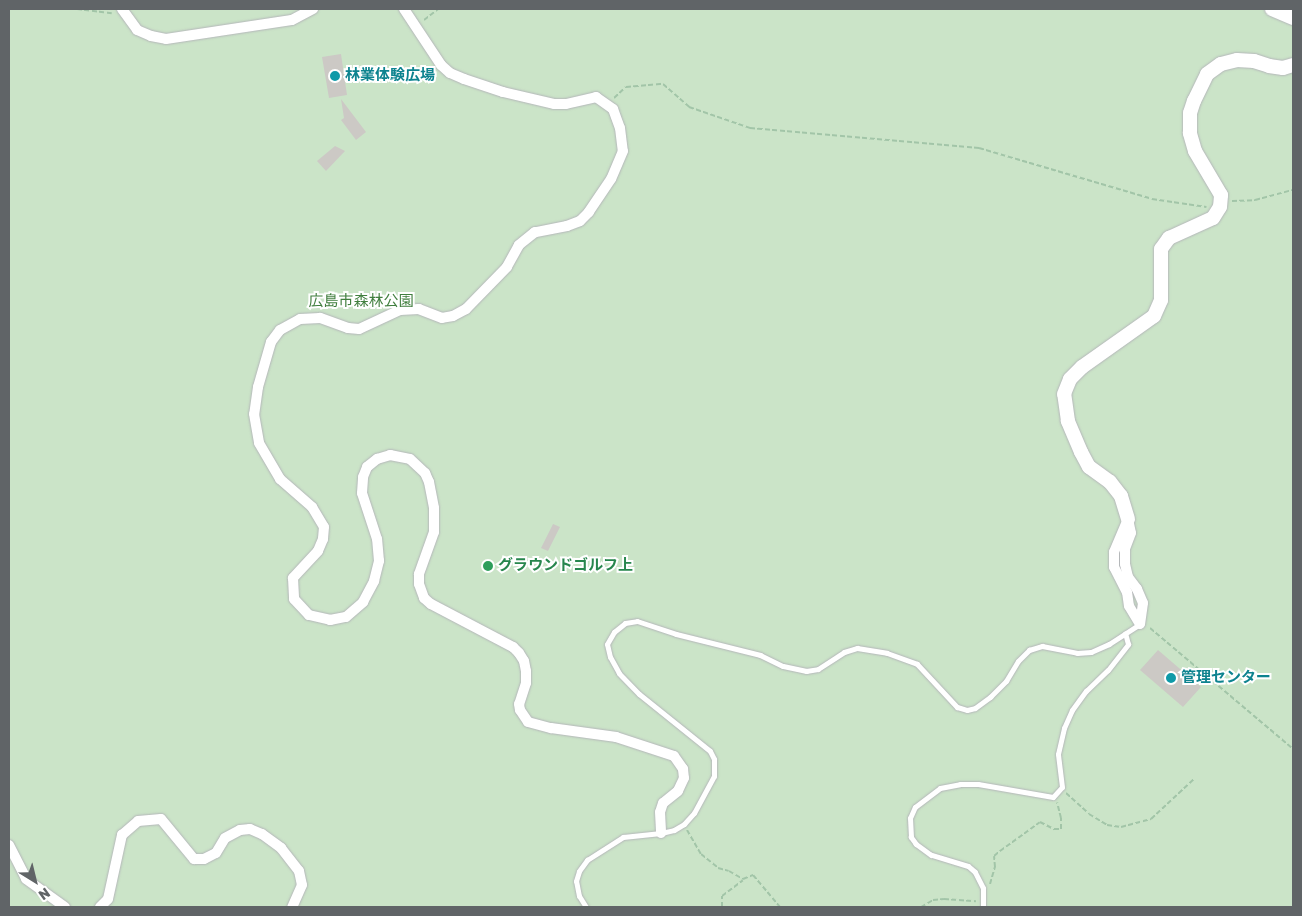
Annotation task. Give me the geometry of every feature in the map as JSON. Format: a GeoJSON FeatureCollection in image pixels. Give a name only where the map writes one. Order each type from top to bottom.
{"type":"FeatureCollection","features":[{"type":"Feature","properties":{"kind":"street"},"geometry":{"type":"LineString","coordinates":[[122,10],[137,30],[151,36],[166,39],[292,20],[314,9]]}},
{"type":"Feature","properties":{"kind":"street"},"geometry":{"type":"LineString","coordinates":[[404,9],[441,65],[450,73],[464,79],[539,101],[566,104],[596,96],[613,109],[620,128],[623,151],[611,179],[589,212],[580,221],[536,232],[519,245],[507,267],[466,309],[453,316],[442,318],[411,308],[400,310],[359,329],[348,328],[320,318],[309,317],[291,322],[280,330],[271,342],[258,387],[254,414],[260,443],[272,466],[286,486],[312,507],[324,527],[323,539],[318,551],[298,570],[293,578],[294,599],[298,606],[309,615],[330,620],[346,617],[363,602],[374,581],[379,561],[377,539],[362,493],[363,477],[367,467],[377,459],[390,454],[410,459],[425,473],[430,482],[434,508],[434,532],[419,574],[419,584],[424,598],[438,608],[513,646],[519,653],[524,661],[526,671],[526,683],[519,704],[528,722],[552,728],[616,737],[674,756],[683,769],[684,778],[678,791],[663,803],[660,812],[661,833]]}},
{"type":"Feature","properties":{"kind":"street"},"geometry":{"type":"LineString","coordinates":[[1272,9],[1293,18]]}},
{"type":"Feature","properties":{"kind":"street"},"geometry":{"type":"LineString","coordinates":[[1140,624],[1143,603],[1137,588],[1128,577],[1125,564],[1125,549],[1131,533],[1121,496],[1110,482],[1089,467],[1068,421],[1064,394],[1070,379],[1082,367],[1154,316],[1161,300],[1161,250],[1169,238],[1213,218],[1220,207],[1221,195],[1195,150],[1190,133],[1190,113],[1207,74],[1221,64],[1237,60],[1254,61],[1283,68],[1293,65]]}},
{"type":"Feature","properties":{"kind":"street"},"geometry":{"type":"LineString","coordinates":[[100,907],[108,899],[122,834],[138,821],[161,819],[194,859],[204,859],[216,853],[226,838],[240,830],[250,829],[262,834],[287,854],[299,871],[302,885],[292,907]]}},
{"type":"Feature","properties":{"kind":"street"},"geometry":{"type":"LineString","coordinates":[[9,846],[26,879],[65,907]]}},
{"type":"Feature","properties":{"kind":"lane"},"geometry":{"type":"LineString","coordinates":[[586,907],[579,896],[576,881],[579,870],[587,860],[623,837],[661,833],[674,830],[684,824],[694,813],[714,776],[714,759],[701,742],[639,694],[620,673],[610,657],[607,644],[614,632],[625,623],[637,622],[760,655],[784,666],[806,671],[818,670],[844,652],[857,648],[887,653],[917,664],[957,707],[966,710],[975,708],[990,697],[1006,681],[1018,660],[1029,650],[1042,646],[1077,653],[1091,652],[1140,624]]}},
{"type":"Feature","properties":{"kind":"lane"},"geometry":{"type":"LineString","coordinates":[[983,905],[983,888],[975,872],[968,866],[931,855],[916,844],[911,837],[910,818],[915,807],[940,788],[960,784],[978,784],[1054,797],[1062,787],[1058,754],[1064,728],[1086,692],[1108,670],[1128,644],[1125,634]]}},
{"type":"Feature","properties":{"kind":"path"},"geometry":{"type":"LineString","coordinates":[[78,9],[101,13],[122,10]]}},
{"type":"Feature","properties":{"kind":"path"},"geometry":{"type":"LineString","coordinates":[[415,26],[438,9]]}},
{"type":"Feature","properties":{"kind":"path"},"geometry":{"type":"LineString","coordinates":[[608,104],[626,87],[663,84],[689,107],[750,128],[979,148],[1152,199],[1208,207]]}},
{"type":"Feature","properties":{"kind":"path"},"geometry":{"type":"LineString","coordinates":[[1229,201],[1255,200],[1293,190]]}},
{"type":"Feature","properties":{"kind":"path"},"geometry":{"type":"LineString","coordinates":[[1140,624],[1153,629],[1293,749]]}},
{"type":"Feature","properties":{"kind":"path"},"geometry":{"type":"LineString","coordinates":[[1062,787],[1090,814],[1107,825],[1121,827],[1151,819],[1194,779]]}},
{"type":"Feature","properties":{"kind":"path"},"geometry":{"type":"LineString","coordinates":[[990,888],[994,874],[994,856],[1000,851],[1040,822],[1054,829],[1061,829],[1059,805],[1054,797]]}},
{"type":"Feature","properties":{"kind":"path"},"geometry":{"type":"LineString","coordinates":[[684,824],[701,854],[718,868],[729,871],[743,879]]}},
{"type":"Feature","properties":{"kind":"path"},"geometry":{"type":"LineString","coordinates":[[722,907],[722,896],[743,879],[753,875],[780,907]]}},
{"type":"Feature","properties":{"kind":"path"},"geometry":{"type":"LineString","coordinates":[[921,907],[933,900],[944,898],[983,905]]}},
{"type":"Feature","properties":{"kind":"green space","name":"広島市森林公園"},"geometry":{"type":"Polygon","coordinates":[[[9,9],[1293,9],[1293,907],[9,907],[9,9]]]}},
{"type":"Feature","properties":{"kind":"building","name":"林業体験広場"},"geometry":{"type":"Polygon","coordinates":[[[341,54],[347,95],[329,98],[322,57],[341,54]]]}},
{"type":"Feature","properties":{"kind":"building"},"geometry":{"type":"Polygon","coordinates":[[[341,99],[366,132],[356,140],[341,120],[344,118],[341,99]]]}},
{"type":"Feature","properties":{"kind":"building"},"geometry":{"type":"Polygon","coordinates":[[[335,146],[345,151],[326,171],[317,161],[335,146]]]}},
{"type":"Feature","properties":{"kind":"building"},"geometry":{"type":"Polygon","coordinates":[[[553,524],[560,527],[548,551],[541,548],[553,524]]]}},
{"type":"Feature","properties":{"kind":"building","name":"管理センター"},"geometry":{"type":"Polygon","coordinates":[[[1158,650],[1201,687],[1183,707],[1140,670],[1158,650]]]}},
{"type":"Feature","properties":{"kind":"place","name":"林業体験広場"},"geometry":{"type":"Point","coordinates":[335,76]}},
{"type":"Feature","properties":{"kind":"place","name":"グラウンドゴルフ上"},"geometry":{"type":"Point","coordinates":[488,566]}},
{"type":"Feature","properties":{"kind":"place","name":"管理センター"},"geometry":{"type":"Point","coordinates":[1171,678]}}]}
